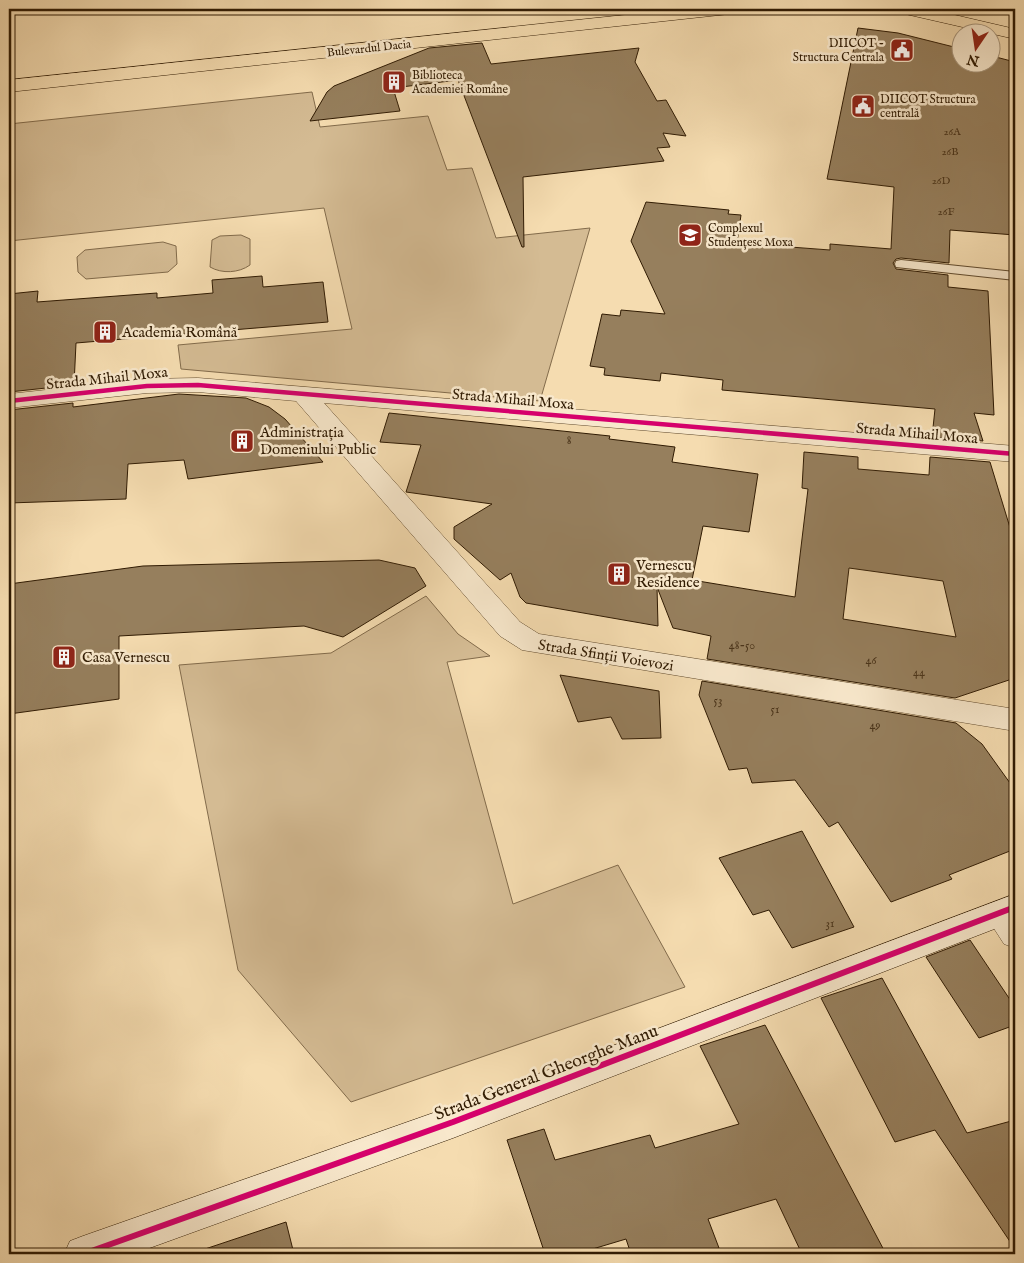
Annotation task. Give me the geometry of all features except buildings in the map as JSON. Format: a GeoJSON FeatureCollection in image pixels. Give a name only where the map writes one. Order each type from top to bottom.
{"type":"FeatureCollection","features":[{"type":"Feature","properties":{"kind":"main road","name":"Bulevardul Dacia"},"geometry":{"type":"LineString","coordinates":[[9,86],[727,9]]}},
{"type":"Feature","properties":{"kind":"main road"},"geometry":{"type":"LineString","coordinates":[[907,9],[1015,34]]}},
{"type":"Feature","properties":{"kind":"street","name":"Strada Mihail Moxa"},"geometry":{"type":"LineString","coordinates":[[9,401],[172,384],[1015,454]]}},
{"type":"Feature","properties":{"kind":"street","name":"Strada Sfinții Voievozi"},"geometry":{"type":"LineString","coordinates":[[302,394],[510,628],[532,643],[1015,720]]}},
{"type":"Feature","properties":{"kind":"street","name":"Strada General Gheorghe Manu"},"geometry":{"type":"LineString","coordinates":[[83,1254],[453,1122],[1010,918]]}},
{"type":"Feature","properties":{"kind":"lane"},"geometry":{"type":"LineString","coordinates":[[901,264],[1015,276]]}},
{"type":"Feature","properties":{"kind":"shaded area"},"geometry":{"type":"Polygon","coordinates":[[[312,92],[320,127],[428,116],[447,170],[472,168],[496,238],[590,228],[540,401],[181,369],[178,345],[352,329],[324,208],[9,241],[9,124],[312,92]]]}},
{"type":"Feature","properties":{"kind":"shaded area"},"geometry":{"type":"Polygon","coordinates":[[[241,235],[250,239],[250,265],[241,270],[230,272],[210,267],[212,240],[220,236],[241,235]]]}},
{"type":"Feature","properties":{"kind":"shaded area"},"geometry":{"type":"Polygon","coordinates":[[[163,242],[176,246],[177,264],[168,272],[86,279],[78,272],[77,257],[85,250],[163,242]]]}},
{"type":"Feature","properties":{"kind":"shaded area"},"geometry":{"type":"Polygon","coordinates":[[[426,596],[458,634],[490,656],[447,662],[513,904],[618,865],[685,987],[351,1102],[238,970],[179,665],[331,653],[426,596]]]}},
{"type":"Feature","properties":{"kind":"cycle path"},"geometry":{"type":"LineString","coordinates":[[9,401],[147,386],[198,385],[1015,454]]}},
{"type":"Feature","properties":{"kind":"cycle path"},"geometry":{"type":"LineString","coordinates":[[83,1254],[453,1122],[1015,907]]}},
{"type":"Feature","properties":{"kind":"place","name":"DIICOT - Structura Centrala"},"geometry":{"type":"Point","coordinates":[902,50]}},
{"type":"Feature","properties":{"kind":"place","name":"Biblioteca Academiei Române"},"geometry":{"type":"Point","coordinates":[394,82]}},
{"type":"Feature","properties":{"kind":"place","name":"DIICOT Structura centrală"},"geometry":{"type":"Point","coordinates":[863,106]}},
{"type":"Feature","properties":{"kind":"place","name":"Complexul Studențesc Moxa"},"geometry":{"type":"Point","coordinates":[690,235]}},
{"type":"Feature","properties":{"kind":"place","name":"Academia Română"},"geometry":{"type":"Point","coordinates":[105,332]}},
{"type":"Feature","properties":{"kind":"place","name":"Administrația Domeniului Public"},"geometry":{"type":"Point","coordinates":[242,441]}},
{"type":"Feature","properties":{"kind":"place","name":"Vernescu Residence"},"geometry":{"type":"Point","coordinates":[619,574]}},
{"type":"Feature","properties":{"kind":"place","name":"Casa Vernescu"},"geometry":{"type":"Point","coordinates":[64,657]}}]}
